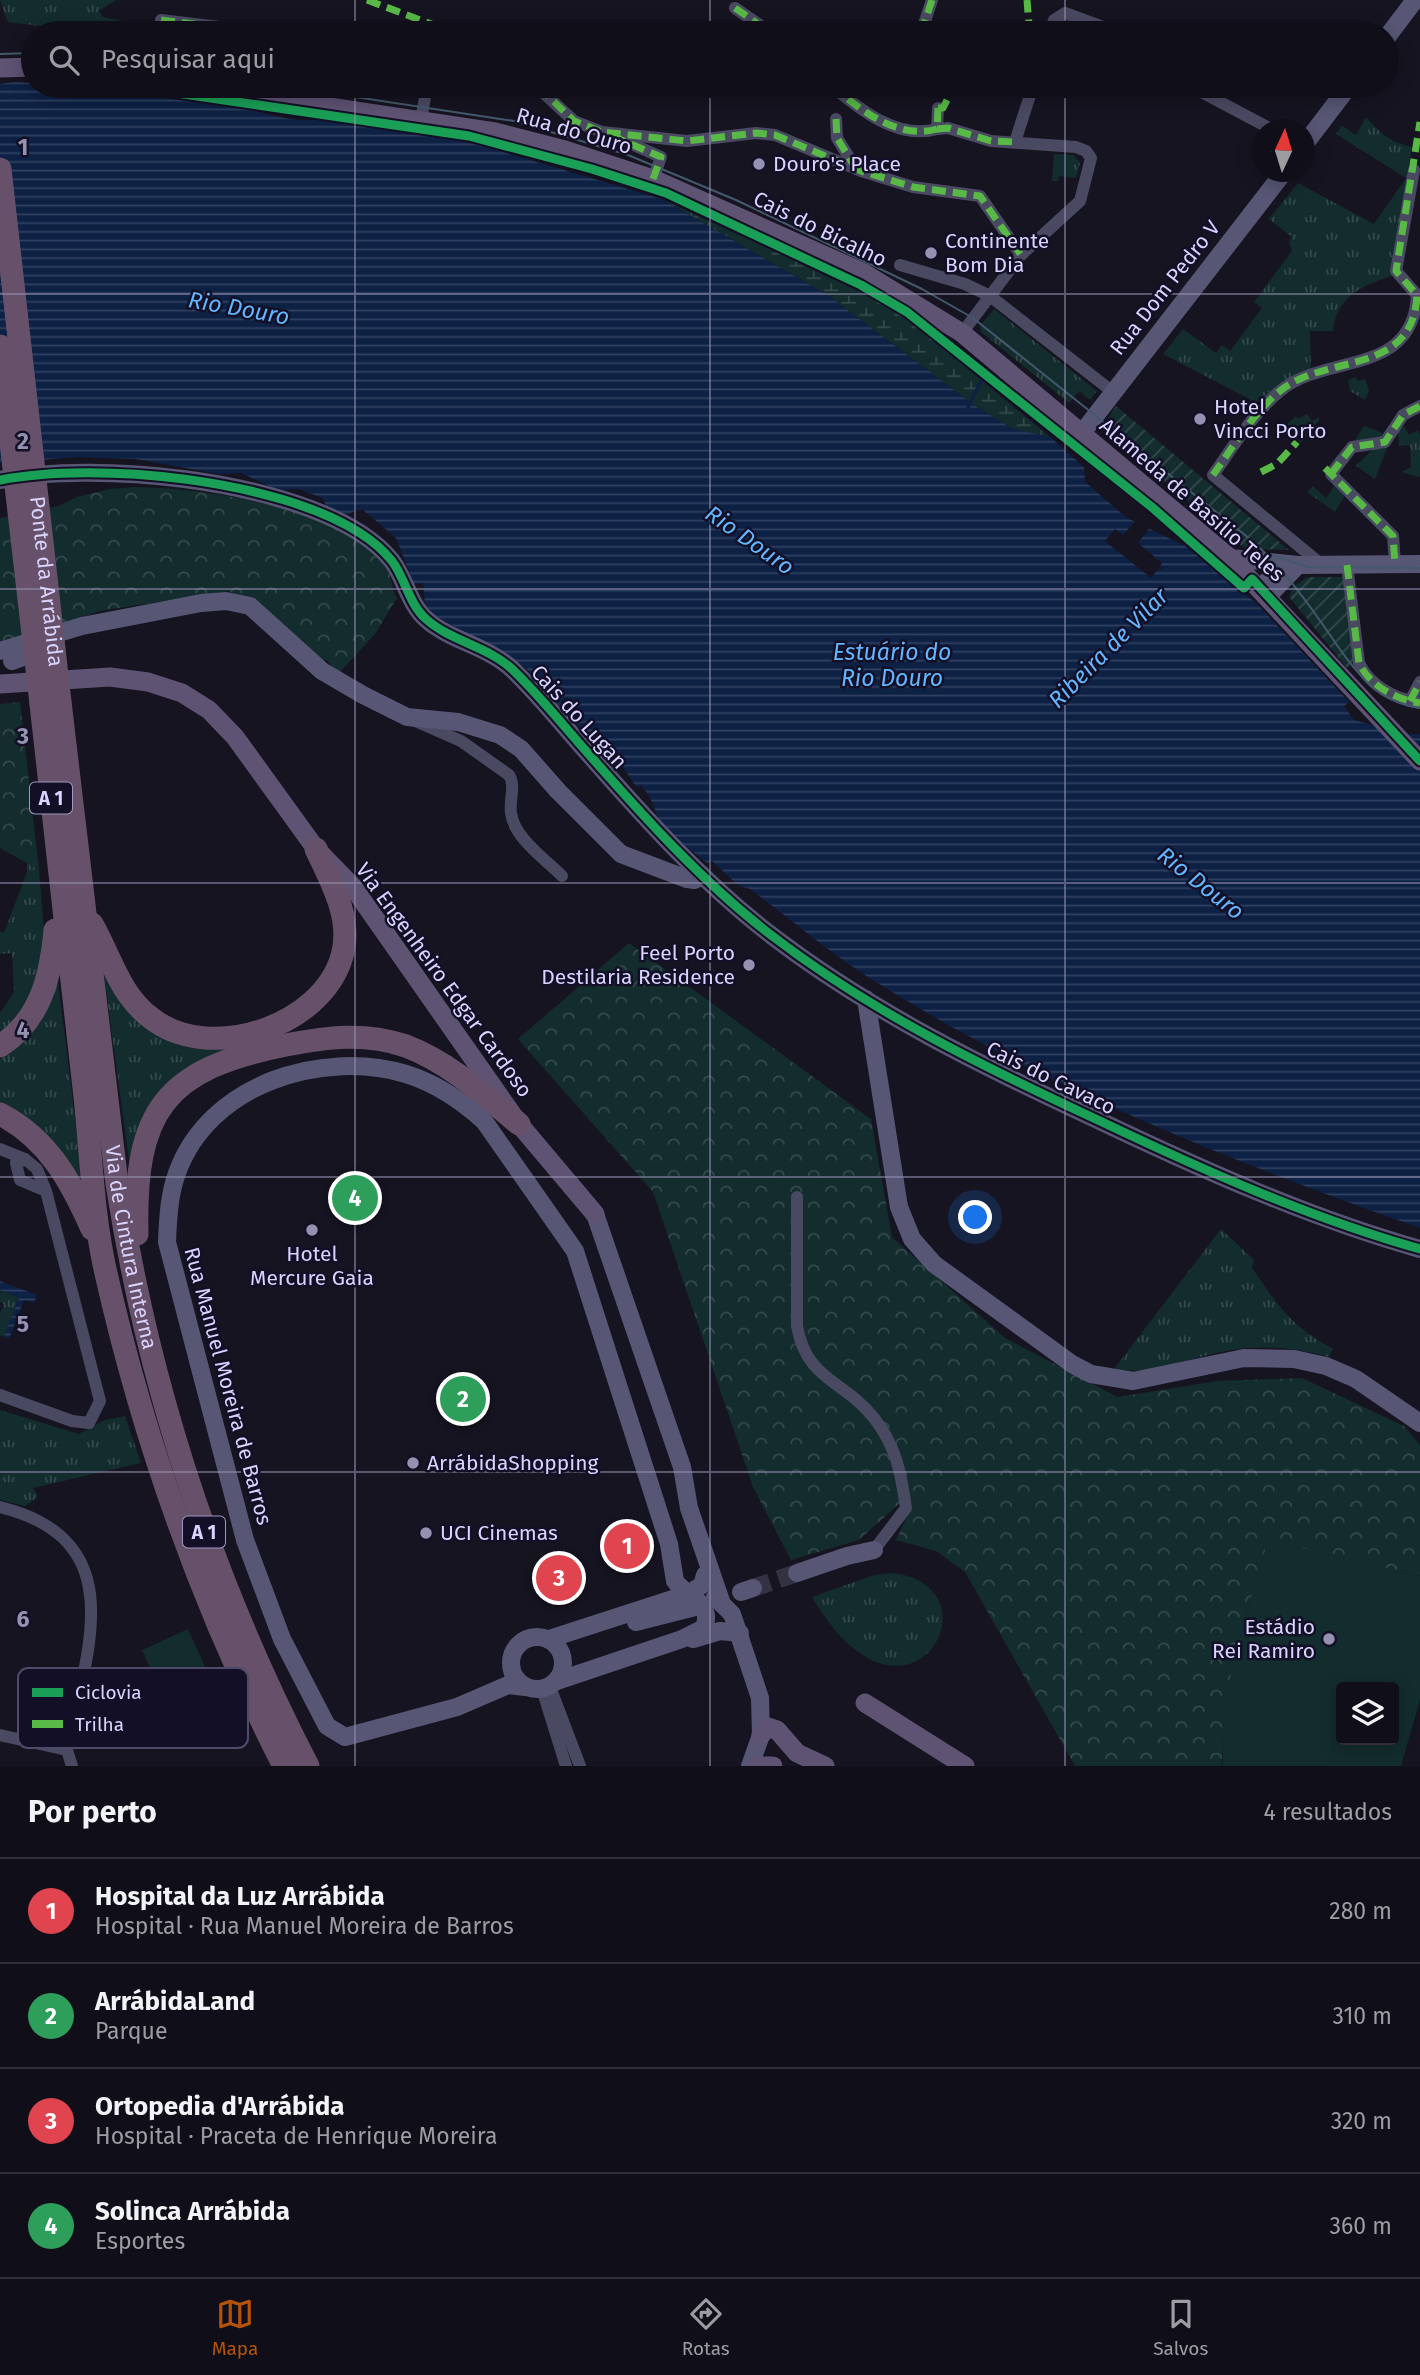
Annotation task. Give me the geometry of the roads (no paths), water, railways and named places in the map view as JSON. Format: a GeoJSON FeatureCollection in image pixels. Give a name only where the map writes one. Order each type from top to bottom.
{"type":"FeatureCollection","features":[{"type":"Feature","properties":{"kind":"highway","name":"Ponte da Arrábida"},"geometry":{"type":"LineString","coordinates":[[0,169],[51,703]]}},
{"type":"Feature","properties":{"kind":"highway","name":"Ponte da Arrábida"},"geometry":{"type":"LineString","coordinates":[[0,346],[51,703]]}},
{"type":"Feature","properties":{"kind":"highway","name":"Via de Cintura Interna"},"geometry":{"type":"LineString","coordinates":[[51,703],[59,892],[105,1267],[151,1446],[183,1540],[236,1668]]}},
{"type":"Feature","properties":{"kind":"highway","name":"Via de Cintura Interna"},"geometry":{"type":"LineString","coordinates":[[51,703],[86,912],[117,1184],[139,1298],[164,1405],[202,1528],[253,1653],[308,1766]]}},
{"type":"Feature","properties":{"kind":"highway"},"geometry":{"type":"LineString","coordinates":[[86,912],[117,979],[131,1000],[152,1020],[181,1033],[211,1039],[255,1032],[290,1016],[314,1001],[332,978],[343,955],[345,930],[340,904],[316,849]]}},
{"type":"Feature","properties":{"kind":"highway"},"geometry":{"type":"LineString","coordinates":[[0,1046],[26,1022],[42,997],[52,958],[59,892]]}},
{"type":"Feature","properties":{"kind":"highway"},"geometry":{"type":"LineString","coordinates":[[139,1298],[138,1168],[146,1132],[162,1105],[182,1082],[216,1063],[247,1053],[333,1037],[365,1037],[389,1041],[446,1066],[519,1124]]}},
{"type":"Feature","properties":{"kind":"highway"},"geometry":{"type":"LineString","coordinates":[[0,1114],[26,1129],[55,1159],[78,1198],[105,1267]]}},
{"type":"Feature","properties":{"kind":"highway","name":"Via de Cintura Interna"},"geometry":{"type":"LineString","coordinates":[[248,1692],[284,1766]]}},
{"type":"Feature","properties":{"kind":"main road"},"geometry":{"type":"LineString","coordinates":[[0,68],[21,67]]}},
{"type":"Feature","properties":{"kind":"main road","name":"Rua do Ouro"},"geometry":{"type":"LineString","coordinates":[[272,98],[514,136],[653,179]]}},
{"type":"Feature","properties":{"kind":"main road","name":"Cais do Bicalho"},"geometry":{"type":"LineString","coordinates":[[653,179],[864,273],[962,333]]}},
{"type":"Feature","properties":{"kind":"main road","name":"Alameda de Basílio Teles"},"geometry":{"type":"LineString","coordinates":[[962,333],[1230,558],[1420,761]]}},
{"type":"Feature","properties":{"kind":"main road","name":"Via Engenheiro Edgar Cardoso"},"geometry":{"type":"LineString","coordinates":[[0,684],[110,677],[148,682],[182,693],[209,710],[235,737],[316,849],[353,887],[446,1025],[519,1124],[595,1214]]}},
{"type":"Feature","properties":{"kind":"main road"},"geometry":{"type":"LineString","coordinates":[[865,1703],[965,1766]]}},
{"type":"Feature","properties":{"kind":"main road"},"geometry":{"type":"LineString","coordinates":[[761,1735],[768,1727],[777,1730],[797,1753],[825,1766]]}},
{"type":"Feature","properties":{"kind":"main road"},"geometry":{"type":"LineString","coordinates":[[757,1766],[773,1766]]}},
{"type":"Feature","properties":{"kind":"street"},"geometry":{"type":"LineString","coordinates":[[925,21],[932,0]]}},
{"type":"Feature","properties":{"kind":"street"},"geometry":{"type":"LineString","coordinates":[[1399,21],[1415,0]]}},
{"type":"Feature","properties":{"kind":"street"},"geometry":{"type":"LineString","coordinates":[[735,8],[754,21]]}},
{"type":"Feature","properties":{"kind":"street"},"geometry":{"type":"LineString","coordinates":[[1054,21],[1065,13],[1087,21]]}},
{"type":"Feature","properties":{"kind":"street"},"geometry":{"type":"LineString","coordinates":[[161,20],[169,21]]}},
{"type":"Feature","properties":{"kind":"street"},"geometry":{"type":"LineString","coordinates":[[421,120],[425,98]]}},
{"type":"Feature","properties":{"kind":"street"},"geometry":{"type":"LineString","coordinates":[[550,98],[574,121],[661,157],[653,179]]}},
{"type":"Feature","properties":{"kind":"street"},"geometry":{"type":"LineString","coordinates":[[849,98],[888,125],[923,133],[948,128],[991,141],[1076,147],[1086,151],[1091,158],[1080,201],[1021,255],[962,333]]}},
{"type":"Feature","properties":{"kind":"street"},"geometry":{"type":"LineString","coordinates":[[1015,142],[1029,98]]}},
{"type":"Feature","properties":{"kind":"street"},"geometry":{"type":"LineString","coordinates":[[1213,98],[1252,119]]}},
{"type":"Feature","properties":{"kind":"street"},"geometry":{"type":"LineString","coordinates":[[1315,131],[1340,98]]}},
{"type":"Feature","properties":{"kind":"street"},"geometry":{"type":"LineString","coordinates":[[937,129],[938,108]]}},
{"type":"Feature","properties":{"kind":"street"},"geometry":{"type":"LineString","coordinates":[[836,119],[837,138],[856,169]]}},
{"type":"Feature","properties":{"kind":"street"},"geometry":{"type":"LineString","coordinates":[[602,132],[687,141],[756,133],[775,135],[856,169],[914,187],[980,196],[1021,255]]}},
{"type":"Feature","properties":{"kind":"street","name":"Alameda de Basílio Teles"},"geometry":{"type":"LineString","coordinates":[[1323,565],[1213,475],[1267,403],[1281,390],[1301,379],[1388,352],[1406,332],[1416,314],[1417,295],[1396,271],[1414,170]]}},
{"type":"Feature","properties":{"kind":"street","name":"Rua Dom Pedro V"},"geometry":{"type":"LineString","coordinates":[[1082,433],[1276,182]]}},
{"type":"Feature","properties":{"kind":"street","name":"Alameda de Basílio Teles"},"geometry":{"type":"LineString","coordinates":[[900,265],[965,284],[990,296],[1113,392]]}},
{"type":"Feature","properties":{"kind":"street"},"geometry":{"type":"LineString","coordinates":[[1395,564],[1393,536],[1331,474],[1352,447],[1385,442],[1403,415],[1420,406]]}},
{"type":"Feature","properties":{"kind":"street","name":"Cais do Lugan"},"geometry":{"type":"LineString","coordinates":[[0,480],[50,473],[116,471],[190,482],[302,505],[360,533],[392,561],[428,621],[510,667],[701,874]]}},
{"type":"Feature","properties":{"kind":"street"},"geometry":{"type":"LineString","coordinates":[[1230,558],[1293,565],[1420,564]]}},
{"type":"Feature","properties":{"kind":"street"},"geometry":{"type":"LineString","coordinates":[[1264,592],[1293,565]]}},
{"type":"Feature","properties":{"kind":"street"},"geometry":{"type":"LineString","coordinates":[[1347,565],[1359,663],[1364,674],[1376,685],[1415,702],[1420,682]]}},
{"type":"Feature","properties":{"kind":"street"},"geometry":{"type":"LineString","coordinates":[[6,656],[82,626],[110,623],[201,603],[226,601],[250,606],[321,671],[407,717],[461,741],[509,775],[513,781],[510,811],[517,831],[562,876]]}},
{"type":"Feature","properties":{"kind":"street"},"geometry":{"type":"LineString","coordinates":[[407,717],[458,722],[500,735],[522,748],[558,791],[621,854],[687,879],[695,880],[701,874]]}},
{"type":"Feature","properties":{"kind":"street","name":"Cais do Cavaco"},"geometry":{"type":"LineString","coordinates":[[701,874],[771,935],[866,999],[955,1051],[1163,1151],[1256,1190],[1420,1249]]}},
{"type":"Feature","properties":{"kind":"street"},"geometry":{"type":"LineString","coordinates":[[866,999],[900,1207],[912,1239],[934,1264],[1072,1364],[1102,1377],[1144,1381],[1244,1358],[1294,1359],[1326,1366],[1356,1379],[1420,1423]]}},
{"type":"Feature","properties":{"kind":"street","name":"Rua Manuel Moreira de Barros"},"geometry":{"type":"LineString","coordinates":[[682,1639],[704,1628],[706,1622],[699,1600],[692,1600],[673,1575],[669,1544],[575,1251],[484,1121],[467,1106],[436,1087],[408,1075],[368,1066],[326,1067],[270,1080],[240,1095],[209,1121],[177,1172],[168,1211],[167,1242],[245,1540],[282,1639],[327,1726],[345,1737],[457,1707],[508,1685],[543,1686],[682,1639],[720,1630],[740,1633]]}},
{"type":"Feature","properties":{"kind":"street"},"geometry":{"type":"LineString","coordinates":[[0,1149],[25,1159],[37,1169],[46,1191],[100,1401],[89,1423],[72,1421],[0,1395]]}},
{"type":"Feature","properties":{"kind":"street"},"geometry":{"type":"LineString","coordinates":[[25,1159],[16,1163],[20,1180],[46,1191]]}},
{"type":"Feature","properties":{"kind":"street"},"geometry":{"type":"LineString","coordinates":[[797,1197],[797,1326],[800,1347],[807,1360],[873,1416],[898,1459],[906,1507],[874,1550],[797,1573]]}},
{"type":"Feature","properties":{"kind":"street"},"geometry":{"type":"LineString","coordinates":[[595,1214],[682,1467],[690,1508],[722,1604]]}},
{"type":"Feature","properties":{"kind":"street"},"geometry":{"type":"LineString","coordinates":[[0,1507],[43,1522],[62,1536],[80,1559],[89,1584],[94,1613],[83,1668]]}},
{"type":"Feature","properties":{"kind":"street"},"geometry":{"type":"LineString","coordinates":[[690,1508],[687,1521],[705,1575],[713,1594],[732,1614],[760,1698],[761,1735],[750,1766]]}},
{"type":"Feature","properties":{"kind":"street"},"geometry":{"type":"LineString","coordinates":[[580,1766],[543,1686],[514,1675],[511,1659],[513,1651],[533,1637],[552,1641],[581,1639],[692,1600],[705,1575]]}},
{"type":"Feature","properties":{"kind":"street"},"geometry":{"type":"LineString","coordinates":[[543,1686],[564,1665],[563,1657],[552,1641]]}},
{"type":"Feature","properties":{"kind":"street"},"geometry":{"type":"LineString","coordinates":[[543,1686],[566,1766]]}},
{"type":"Feature","properties":{"kind":"street"},"geometry":{"type":"LineString","coordinates":[[0,1735],[18,1739]]}},
{"type":"Feature","properties":{"kind":"street"},"geometry":{"type":"LineString","coordinates":[[58,1748],[67,1750],[72,1766]]}},
{"type":"Feature","properties":{"kind":"water","name":"Estuário do Rio Douro"},"geometry":{"type":"Polygon","coordinates":[[[21,82],[21,98],[190,98],[288,119],[320,119],[469,142],[662,199],[829,296],[971,403],[1011,428],[1050,437],[1084,467],[1085,482],[1127,518],[1185,546],[1256,603],[1349,702],[1344,706],[1354,720],[1405,734],[1420,734],[1420,1228],[1276,1175],[1135,1117],[997,1051],[930,1015],[850,965],[750,889],[739,886],[712,861],[707,863],[672,835],[661,822],[641,785],[637,788],[615,757],[594,738],[585,734],[526,668],[433,614],[425,604],[423,583],[414,584],[396,538],[362,509],[344,515],[326,506],[323,498],[298,489],[278,490],[241,473],[219,474],[136,459],[77,457],[0,463],[0,84],[21,82]]]}},
{"type":"Feature","properties":{"kind":"water"},"geometry":{"type":"Polygon","coordinates":[[[0,1281],[37,1295],[34,1303],[24,1300],[9,1339],[4,1337],[19,1298],[0,1290],[0,1281]]]}},
{"type":"Feature","properties":{"kind":"waterway"},"geometry":{"type":"LineString","coordinates":[[968,407],[981,381]]}},
{"type":"Feature","properties":{"kind":"tunnel"},"geometry":{"type":"LineString","coordinates":[[753,1588],[797,1573]]}},
{"type":"Feature","properties":{"kind":"tram line"},"geometry":{"type":"LineString","coordinates":[[0,54],[21,53]]}},
{"type":"Feature","properties":{"kind":"tram line"},"geometry":{"type":"LineString","coordinates":[[362,98],[514,121],[628,155],[736,200],[922,289],[973,318],[1250,539],[1288,578],[1351,664],[1373,687],[1402,704],[1420,708]]}},
{"type":"Feature","properties":{"kind":"tram line"},"geometry":{"type":"LineString","coordinates":[[1271,555],[1308,567],[1420,568]]}},
{"type":"Feature","properties":{"kind":"place","name":"Douro's Place"},"geometry":{"type":"Point","coordinates":[759,164]}},
{"type":"Feature","properties":{"kind":"place","name":"Continente Bom Dia"},"geometry":{"type":"Point","coordinates":[931,253]}},
{"type":"Feature","properties":{"kind":"place","name":"Hotel Vincci Porto"},"geometry":{"type":"Point","coordinates":[1200,419]}},
{"type":"Feature","properties":{"kind":"place","name":"Feel Porto Destilaria Residence"},"geometry":{"type":"Point","coordinates":[749,965]}},
{"type":"Feature","properties":{"kind":"place","name":"Solinca Arrábida"},"geometry":{"type":"Point","coordinates":[355,1198]}},
{"type":"Feature","properties":{"kind":"place","name":"Hotel Mercure Gaia"},"geometry":{"type":"Point","coordinates":[312,1230]}},
{"type":"Feature","properties":{"kind":"place","name":"ArrábidaLand"},"geometry":{"type":"Point","coordinates":[463,1399]}},
{"type":"Feature","properties":{"kind":"place","name":"ArrábidaShopping"},"geometry":{"type":"Point","coordinates":[413,1463]}},
{"type":"Feature","properties":{"kind":"place","name":"UCI Cinemas"},"geometry":{"type":"Point","coordinates":[426,1533]}},
{"type":"Feature","properties":{"kind":"place","name":"Hospital da Luz Arrábida"},"geometry":{"type":"Point","coordinates":[627,1546]}},
{"type":"Feature","properties":{"kind":"place","name":"Ortopedia d'Arrábida"},"geometry":{"type":"Point","coordinates":[559,1578]}},
{"type":"Feature","properties":{"kind":"place","name":"Estádio Rei Ramiro"},"geometry":{"type":"Point","coordinates":[1329,1639]}},
{"type":"Feature","properties":{"kind":"water label","name":"Rio Douro"},"geometry":{"type":"Point","coordinates":[239,308]}},
{"type":"Feature","properties":{"kind":"water label","name":"Rio Douro"},"geometry":{"type":"Point","coordinates":[750,540]}},
{"type":"Feature","properties":{"kind":"water label","name":"Ribeira de Vilar"},"geometry":{"type":"Point","coordinates":[1108,648]}},
{"type":"Feature","properties":{"kind":"water label","name":"Rio Douro"},"geometry":{"type":"Point","coordinates":[1201,883]}}]}
